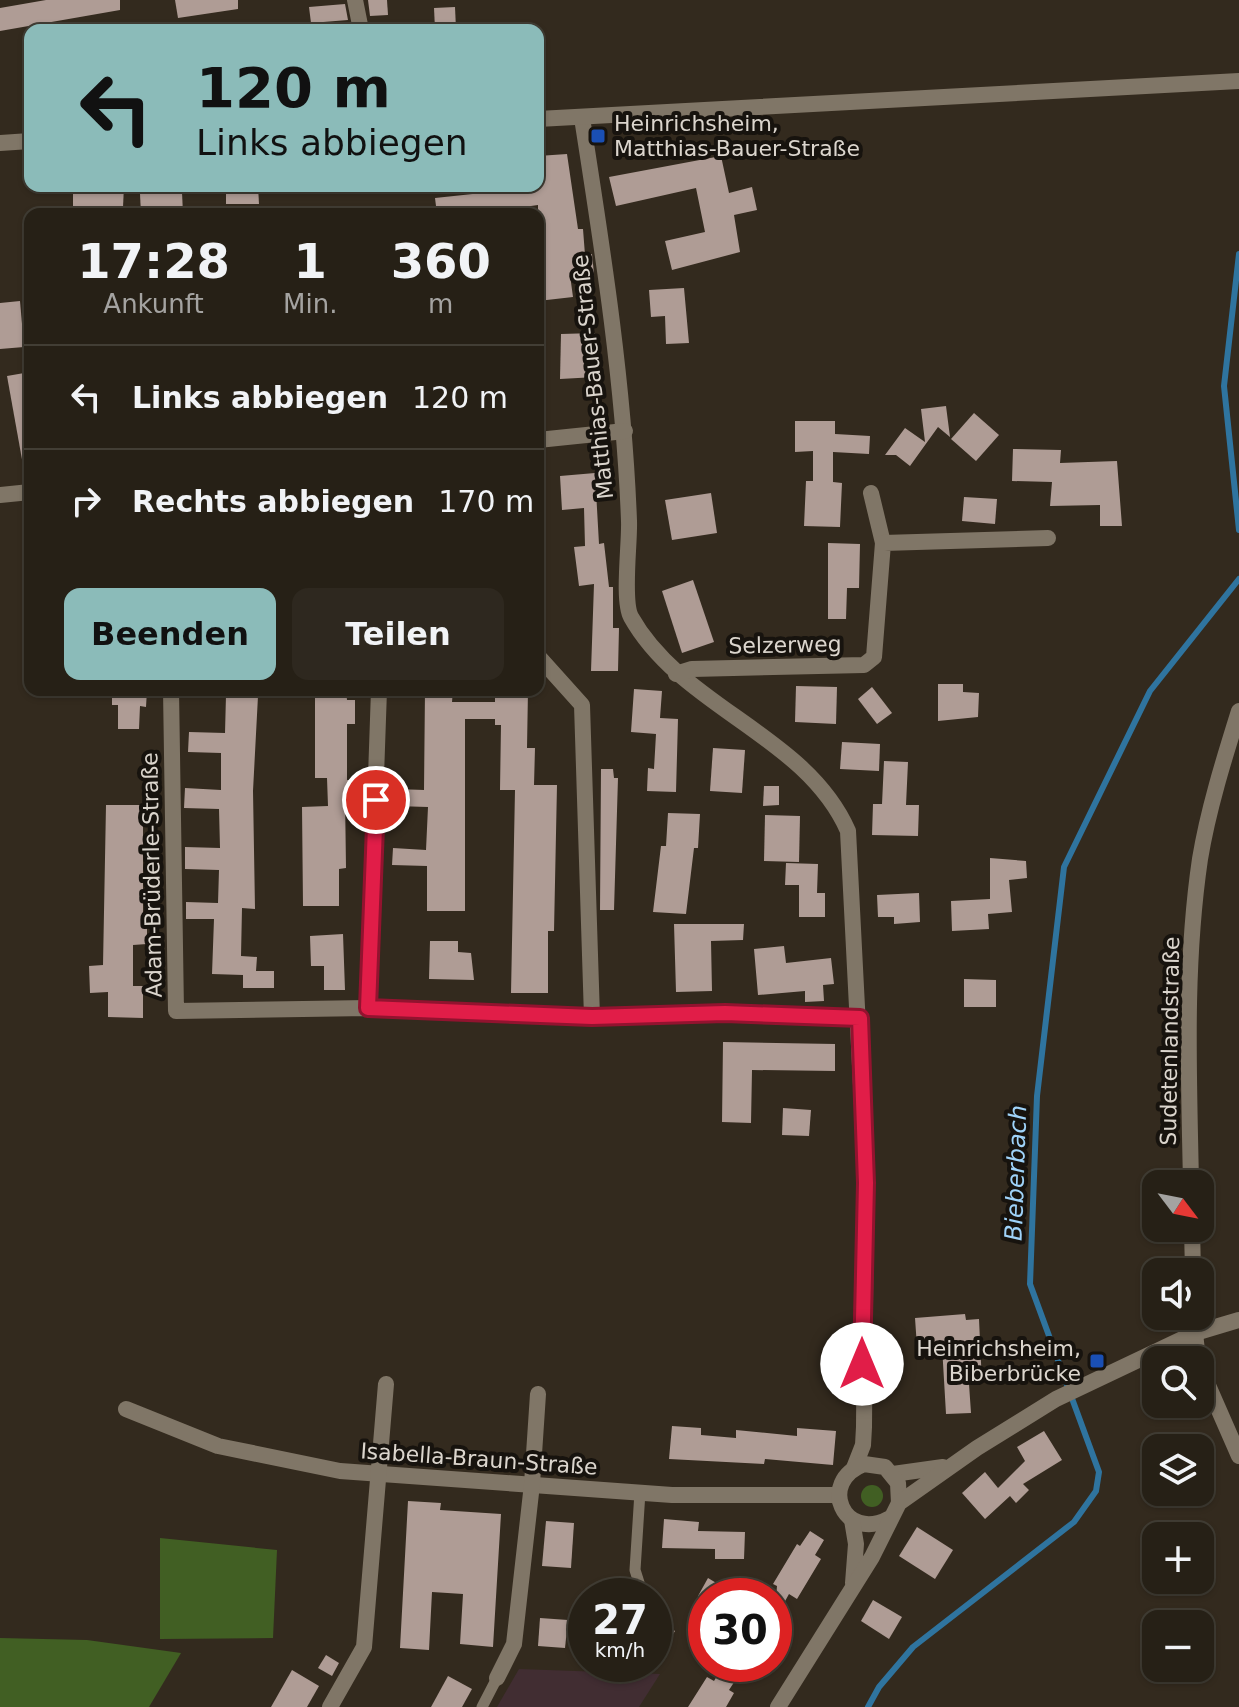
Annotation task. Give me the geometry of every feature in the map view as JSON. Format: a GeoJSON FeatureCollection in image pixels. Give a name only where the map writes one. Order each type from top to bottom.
{"type":"FeatureCollection","features":[{"type":"Feature","properties":{"kind":"street"},"geometry":{"type":"LineString","coordinates":[[355,0],[360,24]]}},
{"type":"Feature","properties":{"kind":"street"},"geometry":{"type":"LineString","coordinates":[[544,119],[1239,81]]}},
{"type":"Feature","properties":{"kind":"street","name":"Matthias-Bauer-Straße"},"geometry":{"type":"LineString","coordinates":[[582,118],[615,326],[625,431],[629,613],[676,674],[819,784],[848,831],[860,1018],[866,1183],[863,1445],[854,1468]]}},
{"type":"Feature","properties":{"kind":"street"},"geometry":{"type":"LineString","coordinates":[[0,143],[24,141]]}},
{"type":"Feature","properties":{"kind":"street"},"geometry":{"type":"LineString","coordinates":[[544,439],[625,431]]}},
{"type":"Feature","properties":{"kind":"street"},"geometry":{"type":"LineString","coordinates":[[0,495],[24,493]]}},
{"type":"Feature","properties":{"kind":"street","name":"Selzerweg"},"geometry":{"type":"LineString","coordinates":[[676,674],[692,669],[864,665],[874,657],[883,543],[871,493]]}},
{"type":"Feature","properties":{"kind":"street"},"geometry":{"type":"LineString","coordinates":[[883,543],[1048,538]]}},
{"type":"Feature","properties":{"kind":"street"},"geometry":{"type":"LineString","coordinates":[[544,663],[582,705],[592,1017]]}},
{"type":"Feature","properties":{"kind":"street","name":"Adam-Brüderle-Straße"},"geometry":{"type":"LineString","coordinates":[[171,696],[176,1011],[368,1008],[592,1017],[725,1013],[860,1018]]}},
{"type":"Feature","properties":{"kind":"street"},"geometry":{"type":"LineString","coordinates":[[368,1008],[379,696]]}},
{"type":"Feature","properties":{"kind":"street","name":"Sudetenlandstraße"},"geometry":{"type":"LineString","coordinates":[[1191,1170],[1187,1003],[1192,931],[1201,856],[1239,711]]}},
{"type":"Feature","properties":{"kind":"street"},"geometry":{"type":"LineString","coordinates":[[1214,1322],[1239,1320]]}},
{"type":"Feature","properties":{"kind":"street"},"geometry":{"type":"LineString","coordinates":[[778,1707],[872,1557],[888,1519],[899,1503],[956,1462],[1056,1399],[1184,1330]]}},
{"type":"Feature","properties":{"kind":"street"},"geometry":{"type":"LineString","coordinates":[[330,1707],[364,1647],[386,1384]]}},
{"type":"Feature","properties":{"kind":"street"},"geometry":{"type":"LineString","coordinates":[[497,1678],[514,1644],[532,1484],[538,1394]]}},
{"type":"Feature","properties":{"kind":"street"},"geometry":{"type":"LineString","coordinates":[[1214,1399],[1239,1456]]}},
{"type":"Feature","properties":{"kind":"street","name":"Matthias-Bauer-Straße"},"geometry":{"type":"LineString","coordinates":[[864,1400],[874,1445],[889,1471]]}},
{"type":"Feature","properties":{"kind":"street","name":"Isabella-Braun-Straße"},"geometry":{"type":"LineString","coordinates":[[126,1409],[218,1446],[340,1471],[640,1492],[839,1495]]}},
{"type":"Feature","properties":{"kind":"street"},"geometry":{"type":"LineString","coordinates":[[888,1519],[870,1525],[852,1520],[845,1513],[839,1495],[840,1484],[854,1468],[864,1464],[889,1471],[914,1473],[956,1462]]}},
{"type":"Feature","properties":{"kind":"street"},"geometry":{"type":"LineString","coordinates":[[889,1471],[898,1483],[899,1503]]}},
{"type":"Feature","properties":{"kind":"street"},"geometry":{"type":"LineString","coordinates":[[852,1520],[856,1544],[852,1588]]}},
{"type":"Feature","properties":{"kind":"lane"},"geometry":{"type":"LineString","coordinates":[[638,1578],[635,1570],[640,1492]]}},
{"type":"Feature","properties":{"kind":"lane"},"geometry":{"type":"LineString","coordinates":[[482,1707],[497,1678]]}},
{"type":"Feature","properties":{"kind":"shaded area"},"geometry":{"type":"Polygon","coordinates":[[[519,1669],[568,1671],[568,1682],[655,1682],[639,1707],[497,1707],[519,1669]]]}},
{"type":"Feature","properties":{"kind":"green space"},"geometry":{"type":"Polygon","coordinates":[[[872,1485],[880,1488],[883,1496],[880,1504],[872,1507],[864,1504],[861,1496],[864,1488],[872,1485]]]}},
{"type":"Feature","properties":{"kind":"green space"},"geometry":{"type":"Polygon","coordinates":[[[160,1538],[277,1550],[273,1638],[160,1639],[160,1538]]]}},
{"type":"Feature","properties":{"kind":"green space"},"geometry":{"type":"Polygon","coordinates":[[[0,1638],[87,1640],[181,1653],[149,1707],[0,1707],[0,1638]]]}},
{"type":"Feature","properties":{"kind":"building"},"geometry":{"type":"Polygon","coordinates":[[[46,0],[120,0],[120,10],[24,24],[24,27],[0,31],[0,8],[46,0]]]}},
{"type":"Feature","properties":{"kind":"building"},"geometry":{"type":"Polygon","coordinates":[[[175,0],[238,0],[238,9],[178,18],[175,0]]]}},
{"type":"Feature","properties":{"kind":"building"},"geometry":{"type":"Polygon","coordinates":[[[368,0],[387,0],[388,15],[370,16],[368,0]]]}},
{"type":"Feature","properties":{"kind":"building"},"geometry":{"type":"Polygon","coordinates":[[[345,4],[348,20],[311,23],[309,7],[345,4]]]}},
{"type":"Feature","properties":{"kind":"building"},"geometry":{"type":"Polygon","coordinates":[[[455,7],[456,24],[435,24],[434,8],[455,7]]]}},
{"type":"Feature","properties":{"kind":"building"},"geometry":{"type":"Polygon","coordinates":[[[567,154],[578,229],[583,229],[585,255],[592,254],[594,274],[570,275],[573,297],[544,300],[544,208],[538,208],[538,205],[436,208],[435,198],[491,192],[544,192],[544,156],[567,154]]]}},
{"type":"Feature","properties":{"kind":"building"},"geometry":{"type":"Polygon","coordinates":[[[721,156],[729,193],[752,187],[757,210],[734,215],[740,252],[672,270],[665,241],[705,232],[696,188],[616,206],[609,177],[721,156]]]}},
{"type":"Feature","properties":{"kind":"building"},"geometry":{"type":"Polygon","coordinates":[[[73,192],[124,192],[123,207],[73,207],[73,192]]]}},
{"type":"Feature","properties":{"kind":"building"},"geometry":{"type":"Polygon","coordinates":[[[182,192],[183,208],[141,208],[140,194],[182,192]]]}},
{"type":"Feature","properties":{"kind":"building"},"geometry":{"type":"Polygon","coordinates":[[[226,192],[258,192],[259,204],[226,204],[226,192]]]}},
{"type":"Feature","properties":{"kind":"building"},"geometry":{"type":"Polygon","coordinates":[[[684,288],[689,343],[666,344],[665,316],[651,317],[649,290],[684,288]]]}},
{"type":"Feature","properties":{"kind":"building"},"geometry":{"type":"Polygon","coordinates":[[[20,301],[24,347],[0,349],[0,303],[20,301]]]}},
{"type":"Feature","properties":{"kind":"building"},"geometry":{"type":"Polygon","coordinates":[[[595,333],[596,377],[560,379],[561,334],[595,333]]]}},
{"type":"Feature","properties":{"kind":"building"},"geometry":{"type":"Polygon","coordinates":[[[24,373],[24,465],[23,465],[7,376],[24,373]]]}},
{"type":"Feature","properties":{"kind":"building"},"geometry":{"type":"Polygon","coordinates":[[[946,406],[950,437],[938,427],[910,466],[896,455],[885,455],[905,428],[925,442],[921,409],[946,406]]]}},
{"type":"Feature","properties":{"kind":"building"},"geometry":{"type":"Polygon","coordinates":[[[974,413],[999,435],[976,461],[951,439],[974,413]]]}},
{"type":"Feature","properties":{"kind":"building"},"geometry":{"type":"Polygon","coordinates":[[[795,421],[835,421],[835,434],[870,436],[869,454],[833,452],[833,482],[842,483],[840,527],[804,526],[806,481],[813,481],[813,451],[795,452],[795,421]]]}},
{"type":"Feature","properties":{"kind":"building"},"geometry":{"type":"Polygon","coordinates":[[[1013,449],[1061,450],[1060,463],[1117,461],[1122,526],[1100,526],[1100,505],[1050,506],[1052,482],[1012,481],[1013,449]]]}},
{"type":"Feature","properties":{"kind":"building"},"geometry":{"type":"Polygon","coordinates":[[[595,473],[599,544],[604,543],[609,587],[613,587],[613,628],[619,628],[618,671],[591,671],[594,584],[579,586],[574,547],[585,546],[584,508],[562,510],[560,476],[595,473]]]}},
{"type":"Feature","properties":{"kind":"building"},"geometry":{"type":"Polygon","coordinates":[[[711,493],[717,533],[672,540],[665,500],[711,493]]]}},
{"type":"Feature","properties":{"kind":"building"},"geometry":{"type":"Polygon","coordinates":[[[964,497],[997,499],[995,524],[962,521],[964,497]]]}},
{"type":"Feature","properties":{"kind":"building"},"geometry":{"type":"Polygon","coordinates":[[[828,543],[860,544],[859,588],[847,588],[846,619],[828,619],[828,543]]]}},
{"type":"Feature","properties":{"kind":"building"},"geometry":{"type":"Polygon","coordinates":[[[693,580],[714,642],[682,653],[662,591],[693,580]]]}},
{"type":"Feature","properties":{"kind":"building"},"geometry":{"type":"Polygon","coordinates":[[[938,684],[963,684],[963,692],[979,693],[978,717],[938,721],[938,684]]]}},
{"type":"Feature","properties":{"kind":"building"},"geometry":{"type":"Polygon","coordinates":[[[796,686],[837,687],[836,724],[795,722],[796,686]]]}},
{"type":"Feature","properties":{"kind":"building"},"geometry":{"type":"Polygon","coordinates":[[[872,687],[892,713],[877,724],[858,699],[872,687]]]}},
{"type":"Feature","properties":{"kind":"building"},"geometry":{"type":"Polygon","coordinates":[[[634,689],[662,691],[660,718],[678,719],[676,792],[647,791],[648,768],[654,769],[656,734],[631,732],[634,689]]]}},
{"type":"Feature","properties":{"kind":"building"},"geometry":{"type":"Polygon","coordinates":[[[112,696],[147,696],[146,707],[140,706],[139,729],[118,729],[118,705],[112,705],[112,696]]]}},
{"type":"Feature","properties":{"kind":"building"},"geometry":{"type":"Polygon","coordinates":[[[226,696],[258,696],[253,791],[255,909],[242,908],[241,956],[257,957],[256,971],[274,971],[274,988],[243,988],[243,975],[212,974],[214,919],[186,919],[186,902],[218,903],[219,870],[185,869],[185,847],[220,848],[219,809],[184,808],[185,788],[221,790],[221,753],[188,752],[189,732],[225,733],[226,696]]]}},
{"type":"Feature","properties":{"kind":"building"},"geometry":{"type":"Polygon","coordinates":[[[315,696],[347,696],[347,700],[355,700],[355,724],[347,724],[347,780],[354,780],[354,795],[345,795],[346,868],[339,869],[339,906],[303,906],[302,807],[328,806],[327,778],[315,778],[315,696]]]}},
{"type":"Feature","properties":{"kind":"building"},"geometry":{"type":"Polygon","coordinates":[[[425,696],[452,696],[452,702],[495,702],[495,696],[528,696],[527,748],[535,748],[534,785],[557,785],[554,931],[548,931],[548,993],[511,993],[515,790],[500,790],[501,725],[495,725],[495,719],[465,719],[465,911],[427,911],[427,866],[392,865],[393,848],[426,850],[428,807],[395,806],[396,789],[424,790],[425,696]]]}},
{"type":"Feature","properties":{"kind":"building"},"geometry":{"type":"Polygon","coordinates":[[[842,742],[880,744],[879,771],[840,769],[842,742]]]}},
{"type":"Feature","properties":{"kind":"building"},"geometry":{"type":"Polygon","coordinates":[[[713,748],[745,750],[742,793],[710,791],[713,748]]]}},
{"type":"Feature","properties":{"kind":"building"},"geometry":{"type":"Polygon","coordinates":[[[884,761],[908,762],[906,805],[919,805],[918,836],[872,835],[873,804],[882,804],[884,761]]]}},
{"type":"Feature","properties":{"kind":"building"},"geometry":{"type":"Polygon","coordinates":[[[601,769],[613,769],[614,778],[618,778],[614,910],[600,910],[601,769]]]}},
{"type":"Feature","properties":{"kind":"building"},"geometry":{"type":"Polygon","coordinates":[[[764,786],[779,786],[779,805],[763,806],[764,786]]]}},
{"type":"Feature","properties":{"kind":"building"},"geometry":{"type":"Polygon","coordinates":[[[106,805],[143,805],[143,926],[147,926],[147,944],[133,945],[133,986],[143,986],[143,1018],[108,1017],[108,992],[90,993],[89,966],[103,965],[106,805]]]}},
{"type":"Feature","properties":{"kind":"building"},"geometry":{"type":"Polygon","coordinates":[[[668,813],[700,814],[698,848],[694,848],[686,914],[653,912],[661,846],[666,846],[668,813]]]}},
{"type":"Feature","properties":{"kind":"building"},"geometry":{"type":"Polygon","coordinates":[[[765,815],[800,816],[799,862],[764,861],[765,815]]]}},
{"type":"Feature","properties":{"kind":"building"},"geometry":{"type":"Polygon","coordinates":[[[990,858],[1026,861],[1027,878],[1009,880],[1012,912],[988,914],[989,929],[952,931],[951,901],[990,899],[990,858]]]}},
{"type":"Feature","properties":{"kind":"building"},"geometry":{"type":"Polygon","coordinates":[[[786,863],[818,864],[817,893],[825,893],[825,917],[799,917],[799,885],[785,885],[786,863]]]}},
{"type":"Feature","properties":{"kind":"building"},"geometry":{"type":"Polygon","coordinates":[[[919,893],[920,922],[894,924],[894,917],[878,917],[877,895],[919,893]]]}},
{"type":"Feature","properties":{"kind":"building"},"geometry":{"type":"Polygon","coordinates":[[[674,924],[744,924],[743,940],[711,941],[712,991],[676,992],[674,924]]]}},
{"type":"Feature","properties":{"kind":"building"},"geometry":{"type":"Polygon","coordinates":[[[343,934],[345,990],[324,990],[324,966],[311,966],[310,936],[343,934]]]}},
{"type":"Feature","properties":{"kind":"building"},"geometry":{"type":"Polygon","coordinates":[[[430,941],[458,941],[458,952],[471,953],[474,980],[429,979],[430,941]]]}},
{"type":"Feature","properties":{"kind":"building"},"geometry":{"type":"Polygon","coordinates":[[[784,946],[786,963],[831,958],[834,984],[823,985],[824,1001],[805,1002],[805,991],[758,995],[754,949],[784,946]]]}},
{"type":"Feature","properties":{"kind":"building"},"geometry":{"type":"Polygon","coordinates":[[[964,979],[996,980],[996,1007],[964,1007],[964,979]]]}},
{"type":"Feature","properties":{"kind":"building"},"geometry":{"type":"Polygon","coordinates":[[[723,1042],[835,1044],[835,1071],[752,1070],[751,1123],[722,1122],[723,1042]]]}},
{"type":"Feature","properties":{"kind":"building"},"geometry":{"type":"Polygon","coordinates":[[[783,1108],[811,1110],[809,1136],[782,1135],[783,1108]]]}},
{"type":"Feature","properties":{"kind":"building"},"geometry":{"type":"Polygon","coordinates":[[[965,1314],[966,1320],[979,1319],[982,1384],[969,1384],[971,1413],[946,1414],[942,1346],[917,1347],[915,1318],[965,1314]]]}},
{"type":"Feature","properties":{"kind":"building"},"geometry":{"type":"Polygon","coordinates":[[[672,1426],[701,1428],[701,1435],[736,1438],[736,1430],[797,1436],[797,1428],[836,1431],[833,1465],[765,1459],[764,1464],[669,1459],[672,1426]]]}},
{"type":"Feature","properties":{"kind":"building"},"geometry":{"type":"Polygon","coordinates":[[[1044,1431],[1062,1460],[1023,1484],[1029,1490],[1016,1503],[1010,1496],[985,1519],[962,1493],[985,1472],[998,1488],[1025,1461],[1017,1447],[1044,1431]]]}},
{"type":"Feature","properties":{"kind":"building"},"geometry":{"type":"Polygon","coordinates":[[[408,1501],[441,1503],[440,1510],[501,1514],[493,1647],[460,1644],[463,1594],[432,1592],[429,1650],[400,1648],[408,1501]]]}},
{"type":"Feature","properties":{"kind":"building"},"geometry":{"type":"Polygon","coordinates":[[[664,1519],[699,1522],[698,1531],[745,1532],[744,1559],[715,1559],[715,1549],[662,1548],[664,1519]]]}},
{"type":"Feature","properties":{"kind":"building"},"geometry":{"type":"Polygon","coordinates":[[[546,1521],[574,1523],[571,1568],[542,1566],[546,1521]]]}},
{"type":"Feature","properties":{"kind":"building"},"geometry":{"type":"Polygon","coordinates":[[[917,1527],[953,1550],[935,1579],[899,1556],[917,1527]]]}},
{"type":"Feature","properties":{"kind":"building"},"geometry":{"type":"Polygon","coordinates":[[[810,1531],[824,1540],[815,1555],[821,1559],[797,1599],[792,1596],[792,1578],[777,1578],[797,1544],[800,1546],[810,1531]]]}},
{"type":"Feature","properties":{"kind":"building"},"geometry":{"type":"Polygon","coordinates":[[[873,1600],[902,1617],[889,1639],[861,1621],[873,1600]]]}},
{"type":"Feature","properties":{"kind":"building"},"geometry":{"type":"Polygon","coordinates":[[[540,1618],[568,1620],[565,1648],[538,1646],[540,1618]]]}},
{"type":"Feature","properties":{"kind":"building"},"geometry":{"type":"Polygon","coordinates":[[[326,1655],[339,1663],[332,1676],[318,1668],[326,1655]]]}},
{"type":"Feature","properties":{"kind":"building"},"geometry":{"type":"Polygon","coordinates":[[[292,1670],[319,1686],[307,1707],[271,1707],[292,1670]]]}},
{"type":"Feature","properties":{"kind":"building"},"geometry":{"type":"Polygon","coordinates":[[[448,1676],[472,1689],[462,1707],[431,1707],[448,1676]]]}},
{"type":"Feature","properties":{"kind":"building"},"geometry":{"type":"Polygon","coordinates":[[[704,1682],[734,1682],[729,1690],[734,1693],[726,1707],[688,1707],[704,1682]]]}},
{"type":"Feature","properties":{"kind":"waterway","name":"Bieberbach"},"geometry":{"type":"LineString","coordinates":[[1239,254],[1224,386],[1239,530]]}},
{"type":"Feature","properties":{"kind":"waterway","name":"Bieberbach"},"geometry":{"type":"LineString","coordinates":[[868,1707],[879,1687],[913,1647],[1074,1522],[1096,1491],[1099,1472],[1030,1284],[1037,1096],[1064,867],[1150,691],[1239,579]]}},
{"type":"Feature","properties":{"kind":"place","name":"Heinrichsheim, Matthias-Bauer-Straße"},"geometry":{"type":"Point","coordinates":[598,136]}},
{"type":"Feature","properties":{"kind":"place","name":"Heinrichsheim, Biberbrücke"},"geometry":{"type":"Point","coordinates":[1097,1361]}},
{"type":"Feature","properties":{"kind":"route"},"geometry":{"type":"LineString","coordinates":[[376,800],[368,1008],[592,1017],[725,1013],[860,1018],[866,1183],[862,1364]]}}]}
